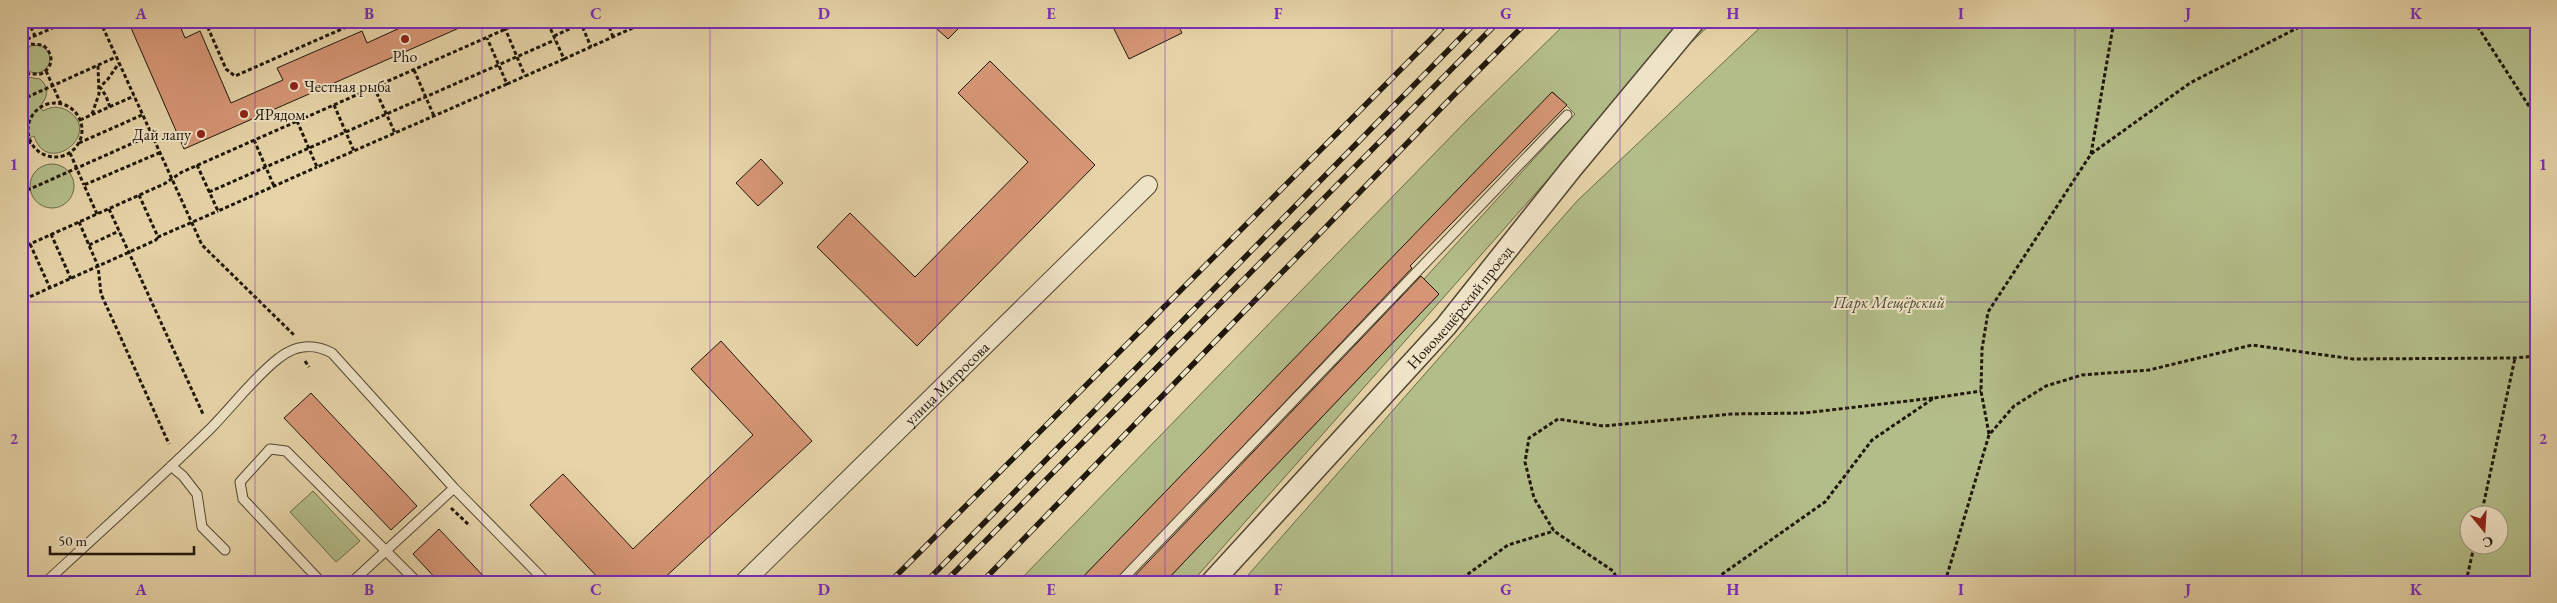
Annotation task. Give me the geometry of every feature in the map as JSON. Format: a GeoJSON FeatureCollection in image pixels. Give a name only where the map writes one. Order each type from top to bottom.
{"type":"FeatureCollection","features":[{"type":"Feature","properties":{"kind":"street","name":"Новомещёрский проезд"},"geometry":{"type":"LineString","coordinates":[[1212,582],[1446,326],[1571,169],[1694,21]]}},
{"type":"Feature","properties":{"kind":"street","name":"улица Матросова"},"geometry":{"type":"LineString","coordinates":[[744,582],[1148,185]]}},
{"type":"Feature","properties":{"kind":"lane"},"geometry":{"type":"LineString","coordinates":[[1120,582],[1567,115]]}},
{"type":"Feature","properties":{"kind":"lane"},"geometry":{"type":"LineString","coordinates":[[46,582],[170,466],[279,358],[297,348],[309,346],[322,347],[332,353],[454,488],[546,582]]}},
{"type":"Feature","properties":{"kind":"lane"},"geometry":{"type":"LineString","coordinates":[[322,582],[243,499],[240,482],[270,449],[286,451],[417,582]]}},
{"type":"Feature","properties":{"kind":"lane"},"geometry":{"type":"LineString","coordinates":[[170,466],[183,476],[197,494],[202,527],[225,550]]}},
{"type":"Feature","properties":{"kind":"lane"},"geometry":{"type":"LineString","coordinates":[[352,582],[454,488]]}},
{"type":"Feature","properties":{"kind":"path"},"geometry":{"type":"LineString","coordinates":[[28,21],[34,36]]}},
{"type":"Feature","properties":{"kind":"path"},"geometry":{"type":"LineString","coordinates":[[21,42],[68,21]]}},
{"type":"Feature","properties":{"kind":"path"},"geometry":{"type":"LineString","coordinates":[[100,21],[202,245],[294,335]]}},
{"type":"Feature","properties":{"kind":"path"},"geometry":{"type":"LineString","coordinates":[[205,21],[226,69],[235,76],[360,21]]}},
{"type":"Feature","properties":{"kind":"path"},"geometry":{"type":"LineString","coordinates":[[502,21],[526,76]]}},
{"type":"Feature","properties":{"kind":"path"},"geometry":{"type":"LineString","coordinates":[[21,248],[139,195],[197,165],[524,21]]}},
{"type":"Feature","properties":{"kind":"path"},"geometry":{"type":"LineString","coordinates":[[547,21],[564,59]]}},
{"type":"Feature","properties":{"kind":"path"},"geometry":{"type":"LineString","coordinates":[[209,192],[499,65],[554,38],[581,22],[587,21]]}},
{"type":"Feature","properties":{"kind":"path"},"geometry":{"type":"LineString","coordinates":[[606,21],[613,37]]}},
{"type":"Feature","properties":{"kind":"path"},"geometry":{"type":"LineString","coordinates":[[630,21],[633,28]]}},
{"type":"Feature","properties":{"kind":"path"},"geometry":{"type":"LineString","coordinates":[[21,304],[25,302],[25,299],[129,253],[158,238],[648,21]]}},
{"type":"Feature","properties":{"kind":"path"},"geometry":{"type":"LineString","coordinates":[[2091,154],[2114,21]]}},
{"type":"Feature","properties":{"kind":"path"},"geometry":{"type":"LineString","coordinates":[[1989,435],[1981,391],[1982,349],[1988,312],[2091,154],[2190,84],[2312,21]]}},
{"type":"Feature","properties":{"kind":"path"},"geometry":{"type":"LineString","coordinates":[[2474,21],[2536,117]]}},
{"type":"Feature","properties":{"kind":"path"},"geometry":{"type":"LineString","coordinates":[[581,22],[592,47]]}},
{"type":"Feature","properties":{"kind":"path"},"geometry":{"type":"LineString","coordinates":[[487,38],[507,84]]}},
{"type":"Feature","properties":{"kind":"path"},"geometry":{"type":"LineString","coordinates":[[21,52],[30,44],[43,45],[51,54],[50,66],[46,71],[35,75],[29,74],[21,66]]}},
{"type":"Feature","properties":{"kind":"path"},"geometry":{"type":"LineString","coordinates":[[21,100],[116,57]]}},
{"type":"Feature","properties":{"kind":"path"},"geometry":{"type":"LineString","coordinates":[[100,87],[108,79],[119,62]]}},
{"type":"Feature","properties":{"kind":"path"},"geometry":{"type":"LineString","coordinates":[[92,115],[100,87],[98,66]]}},
{"type":"Feature","properties":{"kind":"path"},"geometry":{"type":"LineString","coordinates":[[414,70],[434,116]]}},
{"type":"Feature","properties":{"kind":"path"},"geometry":{"type":"LineString","coordinates":[[46,71],[61,104]]}},
{"type":"Feature","properties":{"kind":"path"},"geometry":{"type":"LineString","coordinates":[[100,87],[110,107]]}},
{"type":"Feature","properties":{"kind":"path"},"geometry":{"type":"LineString","coordinates":[[374,87],[394,133]]}},
{"type":"Feature","properties":{"kind":"path"},"geometry":{"type":"LineString","coordinates":[[80,120],[134,96]]}},
{"type":"Feature","properties":{"kind":"path"},"geometry":{"type":"LineString","coordinates":[[79,143],[82,128],[80,120],[72,110],[61,104],[46,105],[34,114],[28,128],[31,142],[36,150],[52,157],[70,153],[79,143],[142,115]]}},
{"type":"Feature","properties":{"kind":"path"},"geometry":{"type":"LineString","coordinates":[[334,105],[354,151]]}},
{"type":"Feature","properties":{"kind":"path"},"geometry":{"type":"LineString","coordinates":[[297,121],[317,168]]}},
{"type":"Feature","properties":{"kind":"path"},"geometry":{"type":"LineString","coordinates":[[21,193],[151,135]]}},
{"type":"Feature","properties":{"kind":"path"},"geometry":{"type":"LineString","coordinates":[[254,140],[274,186]]}},
{"type":"Feature","properties":{"kind":"path"},"geometry":{"type":"LineString","coordinates":[[21,146],[31,142]]}},
{"type":"Feature","properties":{"kind":"path"},"geometry":{"type":"LineString","coordinates":[[70,153],[96,214]]}},
{"type":"Feature","properties":{"kind":"path"},"geometry":{"type":"LineString","coordinates":[[84,185],[159,153]]}},
{"type":"Feature","properties":{"kind":"path"},"geometry":{"type":"LineString","coordinates":[[197,165],[218,211]]}},
{"type":"Feature","properties":{"kind":"path"},"geometry":{"type":"LineString","coordinates":[[139,195],[158,238]]}},
{"type":"Feature","properties":{"kind":"path"},"geometry":{"type":"LineString","coordinates":[[109,209],[203,414]]}},
{"type":"Feature","properties":{"kind":"path"},"geometry":{"type":"LineString","coordinates":[[79,222],[98,266],[101,294],[169,444]]}},
{"type":"Feature","properties":{"kind":"path"},"geometry":{"type":"LineString","coordinates":[[89,245],[119,231]]}},
{"type":"Feature","properties":{"kind":"path"},"geometry":{"type":"LineString","coordinates":[[51,234],[71,279]]}},
{"type":"Feature","properties":{"kind":"path"},"geometry":{"type":"LineString","coordinates":[[30,244],[50,288]]}},
{"type":"Feature","properties":{"kind":"path"},"geometry":{"type":"LineString","coordinates":[[21,290],[25,299]]}},
{"type":"Feature","properties":{"kind":"path"},"geometry":{"type":"LineString","coordinates":[[1945,582],[1989,435],[2014,406],[2046,386],[2082,374],[2149,370],[2252,345],[2353,359],[2515,358],[2536,356]]}},
{"type":"Feature","properties":{"kind":"path"},"geometry":{"type":"LineString","coordinates":[[2483,506],[2515,358]]}},
{"type":"Feature","properties":{"kind":"path"},"geometry":{"type":"LineString","coordinates":[[1619,582],[1612,571],[1554,531],[1534,498],[1525,462],[1529,438],[1558,419],[1603,426],[1732,414],[1805,413],[1981,391]]}},
{"type":"Feature","properties":{"kind":"path"},"geometry":{"type":"LineString","coordinates":[[1711,582],[1825,502],[1872,440],[1934,398]]}},
{"type":"Feature","properties":{"kind":"path"},"geometry":{"type":"LineString","coordinates":[[1457,582],[1508,545],[1554,531]]}},
{"type":"Feature","properties":{"kind":"path"},"geometry":{"type":"LineString","coordinates":[[2466,582],[2472,556]]}},
{"type":"Feature","properties":{"kind":"green space"},"geometry":{"type":"Polygon","coordinates":[[[1568,21],[1714,21],[1565,160],[1192,582],[1165,582],[1439,294],[1424,279],[1575,114],[1553,92],[1078,582],[1018,582],[1469,118],[1568,21]]]}},
{"type":"Feature","properties":{"kind":"green space","name":"Парк Мещёрский"},"geometry":{"type":"Polygon","coordinates":[[[1767,21],[2536,21],[2536,582],[1242,582],[1577,201],[1767,21]]]}},
{"type":"Feature","properties":{"kind":"green space"},"geometry":{"type":"Polygon","coordinates":[[[36,45],[46,49],[50,59],[46,69],[36,73],[26,69],[22,59],[26,49],[36,45]]]}},
{"type":"Feature","properties":{"kind":"green space"},"geometry":{"type":"Polygon","coordinates":[[[27,77],[40,79],[45,85],[47,92],[40,106],[43,111],[52,107],[59,107],[68,111],[77,120],[80,130],[76,140],[69,148],[60,152],[50,153],[41,148],[34,136],[27,139],[21,124],[21,81],[27,77]]]}},
{"type":"Feature","properties":{"kind":"green space"},"geometry":{"type":"Polygon","coordinates":[[[52,164],[64,168],[70,174],[74,186],[70,198],[64,204],[52,208],[40,204],[34,198],[30,186],[34,174],[40,168],[52,164]]]}},
{"type":"Feature","properties":{"kind":"green space"},"geometry":{"type":"Polygon","coordinates":[[[313,491],[360,541],[336,562],[290,512],[313,491]]]}},
{"type":"Feature","properties":{"kind":"building"},"geometry":{"type":"Polygon","coordinates":[[[128,21],[178,21],[185,38],[200,31],[231,103],[283,80],[277,68],[362,31],[367,43],[415,21],[475,21],[184,149],[128,21]]]}},
{"type":"Feature","properties":{"kind":"building"},"geometry":{"type":"Polygon","coordinates":[[[945,21],[966,21],[948,39],[937,29],[945,21]]]}},
{"type":"Feature","properties":{"kind":"building"},"geometry":{"type":"Polygon","coordinates":[[[1110,21],[1176,21],[1182,33],[1129,59],[1110,21]]]}},
{"type":"Feature","properties":{"kind":"building"},"geometry":{"type":"Polygon","coordinates":[[[990,61],[1095,165],[917,346],[817,247],[850,213],[915,277],[1028,162],[958,93],[990,61]]]}},
{"type":"Feature","properties":{"kind":"building"},"geometry":{"type":"Polygon","coordinates":[[[1552,92],[1567,105],[1410,266],[1412,268],[1114,582],[1078,582],[1552,92]]]}},
{"type":"Feature","properties":{"kind":"building"},"geometry":{"type":"Polygon","coordinates":[[[761,159],[783,183],[758,206],[736,183],[761,159]]]}},
{"type":"Feature","properties":{"kind":"building"},"geometry":{"type":"Polygon","coordinates":[[[1421,276],[1439,294],[1165,582],[1129,582],[1421,276]]]}},
{"type":"Feature","properties":{"kind":"building"},"geometry":{"type":"Polygon","coordinates":[[[721,341],[812,441],[660,582],[602,582],[530,505],[563,474],[633,549],[753,435],[691,369],[721,341]]]}},
{"type":"Feature","properties":{"kind":"building"},"geometry":{"type":"Polygon","coordinates":[[[311,393],[417,506],[391,530],[284,418],[311,393]]]}},
{"type":"Feature","properties":{"kind":"building"},"geometry":{"type":"Polygon","coordinates":[[[439,529],[489,582],[439,582],[413,554],[439,529]]]}},
{"type":"Feature","properties":{"kind":"railway"},"geometry":{"type":"LineString","coordinates":[[890,582],[1449,21]]}},
{"type":"Feature","properties":{"kind":"railway"},"geometry":{"type":"LineString","coordinates":[[926,582],[1477,21]]}},
{"type":"Feature","properties":{"kind":"railway"},"geometry":{"type":"LineString","coordinates":[[945,582],[1499,21]]}},
{"type":"Feature","properties":{"kind":"railway"},"geometry":{"type":"LineString","coordinates":[[982,582],[1528,21]]}},
{"type":"Feature","properties":{"kind":"place","name":"Pho"},"geometry":{"type":"Point","coordinates":[405,39]}},
{"type":"Feature","properties":{"kind":"place","name":"Честная рыба"},"geometry":{"type":"Point","coordinates":[294,86]}},
{"type":"Feature","properties":{"kind":"place","name":"ЯРядом"},"geometry":{"type":"Point","coordinates":[244,114]}},
{"type":"Feature","properties":{"kind":"place","name":"Дай лапу"},"geometry":{"type":"Point","coordinates":[201,134]}}]}
